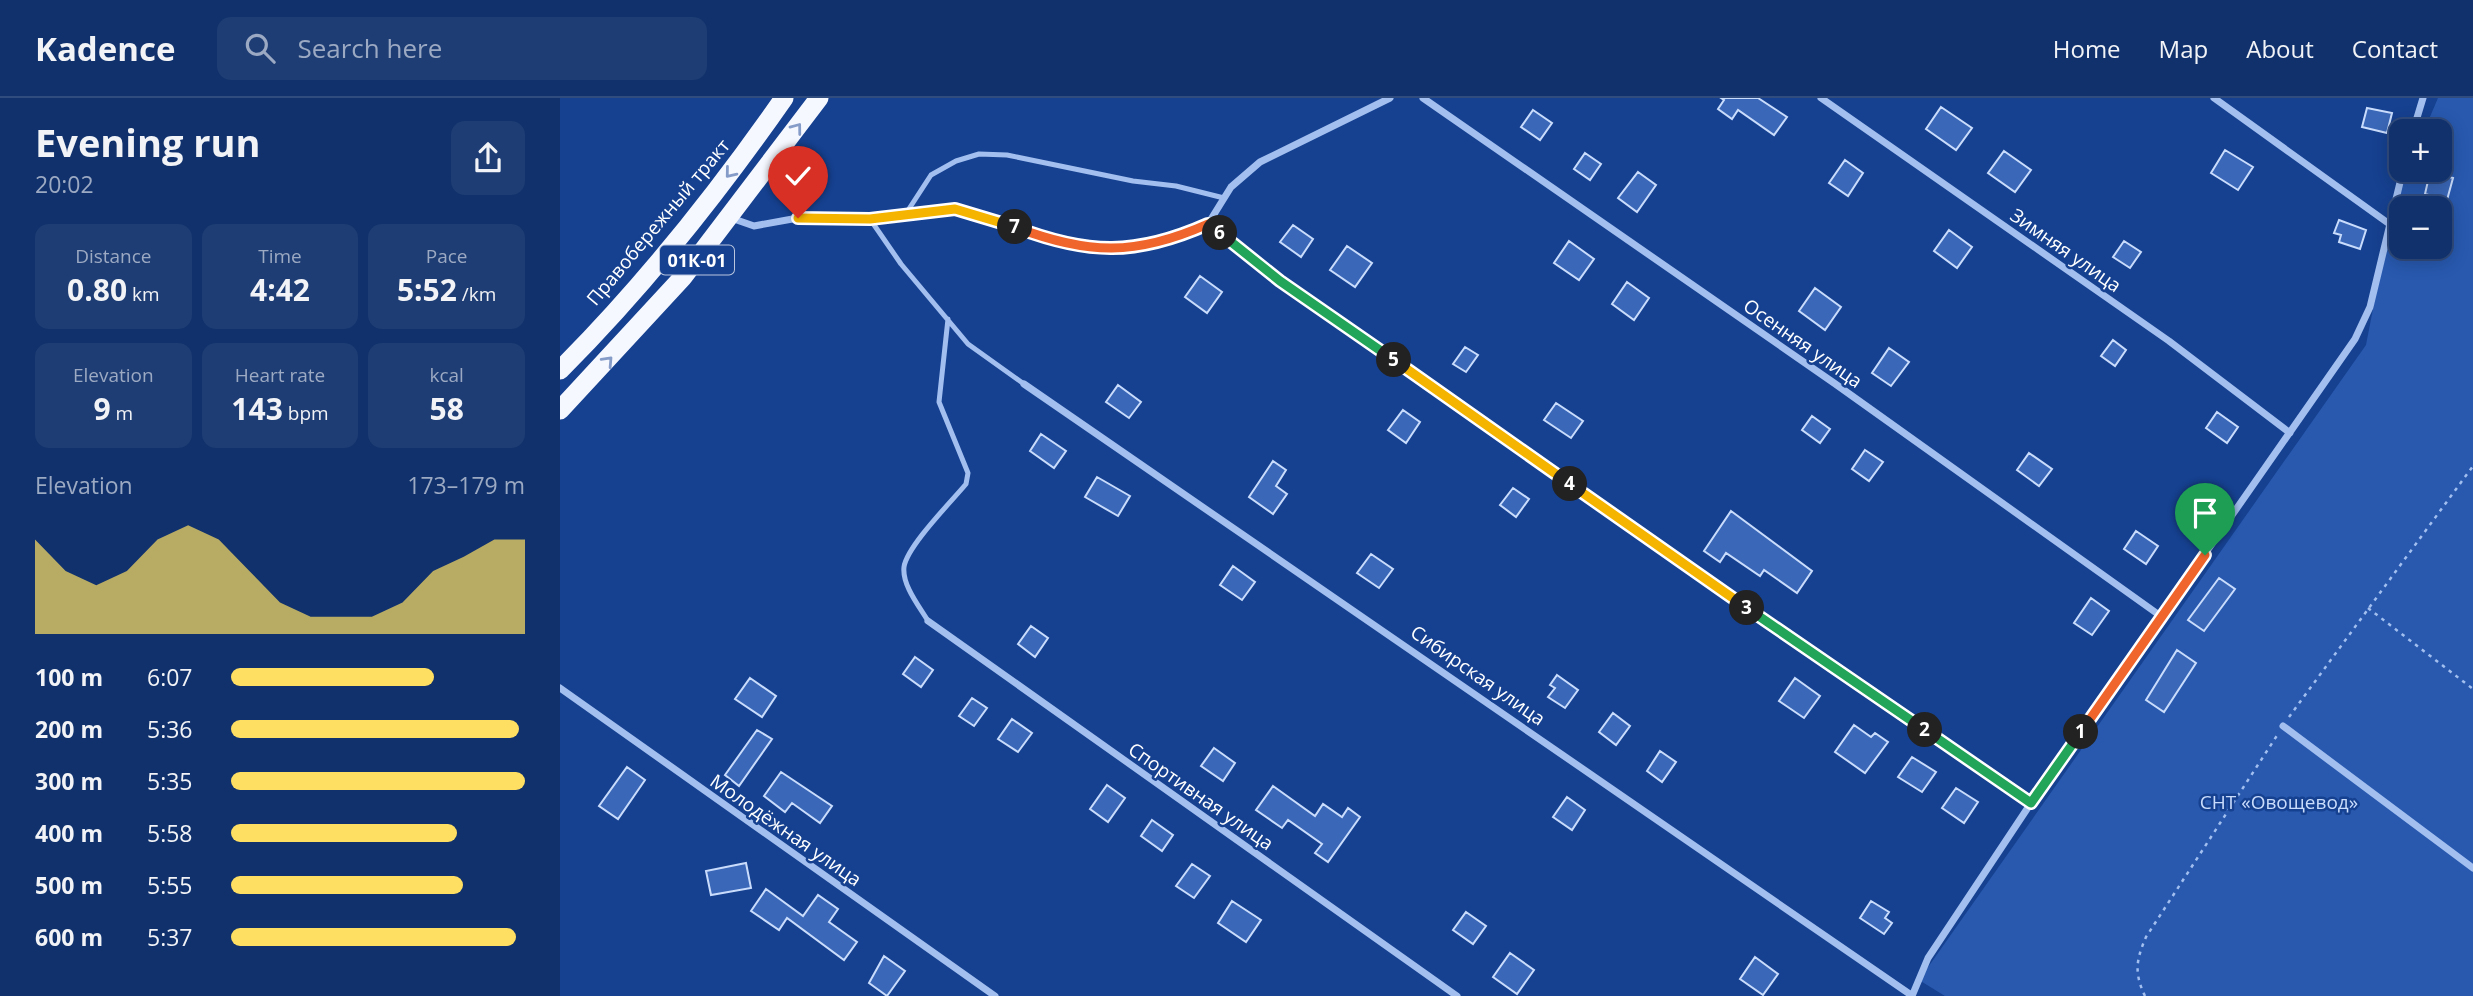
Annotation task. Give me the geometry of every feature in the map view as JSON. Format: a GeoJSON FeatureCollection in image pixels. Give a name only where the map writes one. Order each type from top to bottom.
{"type":"FeatureCollection","features":[{"type":"Feature","properties":{"kind":"highway","name":"Правобережный тракт"},"geometry":{"type":"LineString","coordinates":[[560,370],[662,258],[742,159],[784,98]]}},
{"type":"Feature","properties":{"kind":"highway","name":"01К-01"},"geometry":{"type":"LineString","coordinates":[[560,410],[657,306],[730,218],[819,98]]}},
{"type":"Feature","properties":{"kind":"street"},"geometry":{"type":"LineString","coordinates":[[730,218],[754,226],[798,218],[870,219],[955,209],[1085,248],[1163,243],[1208,224],[1243,174],[1260,162],[1390,98]]}},
{"type":"Feature","properties":{"kind":"street","name":"Осенняя улица"},"geometry":{"type":"LineString","coordinates":[[1423,98],[1834,383],[2162,617]]}},
{"type":"Feature","properties":{"kind":"street","name":"Зимняя улица"},"geometry":{"type":"LineString","coordinates":[[1821,98],[2169,341],[2290,432]]}},
{"type":"Feature","properties":{"kind":"street"},"geometry":{"type":"LineString","coordinates":[[2214,98],[2388,223]]}},
{"type":"Feature","properties":{"kind":"street"},"geometry":{"type":"LineString","coordinates":[[2417,119],[2423,98]]}},
{"type":"Feature","properties":{"kind":"street"},"geometry":{"type":"LineString","coordinates":[[1912,995],[1928,958],[2031,803],[2355,339],[2370,307],[2400,182]]}},
{"type":"Feature","properties":{"kind":"street"},"geometry":{"type":"LineString","coordinates":[[1208,224],[1280,281],[2031,803]]}},
{"type":"Feature","properties":{"kind":"street","name":"Сибирская улица"},"geometry":{"type":"LineString","coordinates":[[1024,384],[1912,995]]}},
{"type":"Feature","properties":{"kind":"street","name":"Спортивная улица"},"geometry":{"type":"LineString","coordinates":[[928,621],[1457,996]]}},
{"type":"Feature","properties":{"kind":"street","name":"Молодёжная улица"},"geometry":{"type":"LineString","coordinates":[[560,688],[995,996]]}},
{"type":"Feature","properties":{"kind":"street"},"geometry":{"type":"LineString","coordinates":[[2283,726],[2473,868]]}},
{"type":"Feature","properties":{"kind":"lane"},"geometry":{"type":"LineString","coordinates":[[905,215],[931,175],[956,161],[979,154],[1007,155],[1122,179],[1176,186],[1224,198]]}},
{"type":"Feature","properties":{"kind":"lane"},"geometry":{"type":"LineString","coordinates":[[870,219],[901,264],[968,344],[1024,384]]}},
{"type":"Feature","properties":{"kind":"lane"},"geometry":{"type":"LineString","coordinates":[[928,621],[907,583],[904,566],[912,549],[966,484],[968,473],[939,402],[948,319]]}},
{"type":"Feature","properties":{"kind":"path"},"geometry":{"type":"LineString","coordinates":[[2368,608],[2473,689]]}},
{"type":"Feature","properties":{"kind":"green space","name":"СНТ «Овощевод»"},"geometry":{"type":"Polygon","coordinates":[[[2438,98],[2473,98],[2473,996],[1945,996],[1919,980],[2366,345],[2389,227],[2389,259],[2452,259],[2452,196],[2397,196],[2403,182],[2452,182],[2452,119],[2429,119],[2438,98]]]}},
{"type":"Feature","properties":{"kind":"building"},"geometry":{"type":"Polygon","coordinates":[[[1721,98],[1758,98],[1787,117],[1774,135],[1738,110],[1732,119],[1718,109],[1724,100],[1721,98]]]}},
{"type":"Feature","properties":{"kind":"building"},"geometry":{"type":"Polygon","coordinates":[[[1941,107],[1972,128],[1956,150],[1926,129],[1941,107]]]}},
{"type":"Feature","properties":{"kind":"building"},"geometry":{"type":"Polygon","coordinates":[[[2367,108],[2392,113],[2387,133],[2362,127],[2367,108]]]}},
{"type":"Feature","properties":{"kind":"building"},"geometry":{"type":"Polygon","coordinates":[[[1533,110],[1552,123],[1540,140],[1521,127],[1533,110]]]}},
{"type":"Feature","properties":{"kind":"building"},"geometry":{"type":"Polygon","coordinates":[[[2225,150],[2253,167],[2238,190],[2211,173],[2225,150]]]}},
{"type":"Feature","properties":{"kind":"building"},"geometry":{"type":"Polygon","coordinates":[[[2004,151],[2031,170],[2015,192],[1988,173],[2004,151]]]}},
{"type":"Feature","properties":{"kind":"building"},"geometry":{"type":"Polygon","coordinates":[[[1585,153],[1601,164],[1590,180],[1574,169],[1585,153]]]}},
{"type":"Feature","properties":{"kind":"building"},"geometry":{"type":"Polygon","coordinates":[[[1845,160],[1863,173],[1848,196],[1829,183],[1845,160]]]}},
{"type":"Feature","properties":{"kind":"building"},"geometry":{"type":"Polygon","coordinates":[[[1638,172],[1656,185],[1637,212],[1618,198],[1638,172]]]}},
{"type":"Feature","properties":{"kind":"building"},"geometry":{"type":"Polygon","coordinates":[[[2428,182],[2452,182],[2448,196],[2425,194],[2428,182]]]}},
{"type":"Feature","properties":{"kind":"building"},"geometry":{"type":"Polygon","coordinates":[[[2339,220],[2366,230],[2360,249],[2339,242],[2341,235],[2334,233],[2339,220]]]}},
{"type":"Feature","properties":{"kind":"building"},"geometry":{"type":"Polygon","coordinates":[[[1293,225],[1313,239],[1301,257],[1280,242],[1293,225]]]}},
{"type":"Feature","properties":{"kind":"building"},"geometry":{"type":"Polygon","coordinates":[[[1949,230],[1972,247],[1957,268],[1934,251],[1949,230]]]}},
{"type":"Feature","properties":{"kind":"building"},"geometry":{"type":"Polygon","coordinates":[[[1569,241],[1594,259],[1579,280],[1554,263],[1569,241]]]}},
{"type":"Feature","properties":{"kind":"building"},"geometry":{"type":"Polygon","coordinates":[[[2124,241],[2141,252],[2130,268],[2113,257],[2124,241]]]}},
{"type":"Feature","properties":{"kind":"building"},"geometry":{"type":"Polygon","coordinates":[[[1347,246],[1372,263],[1355,287],[1330,270],[1347,246]]]}},
{"type":"Feature","properties":{"kind":"building"},"geometry":{"type":"Polygon","coordinates":[[[1200,276],[1222,292],[1207,313],[1185,297],[1200,276]]]}},
{"type":"Feature","properties":{"kind":"building"},"geometry":{"type":"Polygon","coordinates":[[[1627,282],[1649,298],[1634,320],[1612,304],[1627,282]]]}},
{"type":"Feature","properties":{"kind":"building"},"geometry":{"type":"Polygon","coordinates":[[[1815,288],[1841,307],[1825,330],[1799,311],[1815,288]]]}},
{"type":"Feature","properties":{"kind":"building"},"geometry":{"type":"Polygon","coordinates":[[[2113,340],[2126,350],[2115,366],[2101,356],[2113,340]]]}},
{"type":"Feature","properties":{"kind":"building"},"geometry":{"type":"Polygon","coordinates":[[[1465,347],[1478,355],[1466,372],[1453,364],[1465,347]]]}},
{"type":"Feature","properties":{"kind":"building"},"geometry":{"type":"Polygon","coordinates":[[[1889,348],[1909,362],[1891,386],[1872,373],[1889,348]]]}},
{"type":"Feature","properties":{"kind":"building"},"geometry":{"type":"Polygon","coordinates":[[[1118,385],[1141,402],[1129,418],[1106,402],[1118,385]]]}},
{"type":"Feature","properties":{"kind":"building"},"geometry":{"type":"Polygon","coordinates":[[[1556,403],[1583,421],[1571,438],[1544,420],[1556,403]]]}},
{"type":"Feature","properties":{"kind":"building"},"geometry":{"type":"Polygon","coordinates":[[[1403,410],[1420,422],[1406,443],[1388,430],[1403,410]]]}},
{"type":"Feature","properties":{"kind":"building"},"geometry":{"type":"Polygon","coordinates":[[[2217,412],[2238,427],[2227,443],[2206,428],[2217,412]]]}},
{"type":"Feature","properties":{"kind":"building"},"geometry":{"type":"Polygon","coordinates":[[[1812,416],[1830,429],[1820,443],[1802,430],[1812,416]]]}},
{"type":"Feature","properties":{"kind":"building"},"geometry":{"type":"Polygon","coordinates":[[[1041,434],[1066,451],[1054,468],[1030,451],[1041,434]]]}},
{"type":"Feature","properties":{"kind":"building"},"geometry":{"type":"Polygon","coordinates":[[[1865,450],[1883,462],[1869,481],[1852,469],[1865,450]]]}},
{"type":"Feature","properties":{"kind":"building"},"geometry":{"type":"Polygon","coordinates":[[[2029,453],[2052,469],[2039,486],[2017,470],[2029,453]]]}},
{"type":"Feature","properties":{"kind":"building"},"geometry":{"type":"Polygon","coordinates":[[[1273,461],[1286,470],[1276,486],[1287,494],[1273,514],[1249,497],[1273,461]]]}},
{"type":"Feature","properties":{"kind":"building"},"geometry":{"type":"Polygon","coordinates":[[[1097,477],[1130,496],[1118,516],[1085,497],[1097,477]]]}},
{"type":"Feature","properties":{"kind":"building"},"geometry":{"type":"Polygon","coordinates":[[[1513,488],[1529,499],[1516,517],[1500,505],[1513,488]]]}},
{"type":"Feature","properties":{"kind":"building"},"geometry":{"type":"Polygon","coordinates":[[[1731,511],[1812,571],[1797,593],[1764,570],[1760,576],[1726,553],[1720,562],[1704,551],[1731,511]]]}},
{"type":"Feature","properties":{"kind":"building"},"geometry":{"type":"Polygon","coordinates":[[[2136,531],[2158,546],[2146,564],[2124,549],[2136,531]]]}},
{"type":"Feature","properties":{"kind":"building"},"geometry":{"type":"Polygon","coordinates":[[[1371,554],[1393,569],[1379,588],[1357,573],[1371,554]]]}},
{"type":"Feature","properties":{"kind":"building"},"geometry":{"type":"Polygon","coordinates":[[[1233,566],[1255,582],[1242,600],[1220,585],[1233,566]]]}},
{"type":"Feature","properties":{"kind":"building"},"geometry":{"type":"Polygon","coordinates":[[[2219,578],[2235,589],[2204,631],[2188,620],[2219,578]]]}},
{"type":"Feature","properties":{"kind":"building"},"geometry":{"type":"Polygon","coordinates":[[[2091,598],[2109,611],[2092,635],[2074,623],[2091,598]]]}},
{"type":"Feature","properties":{"kind":"building"},"geometry":{"type":"Polygon","coordinates":[[[1031,626],[1048,638],[1035,657],[1018,644],[1031,626]]]}},
{"type":"Feature","properties":{"kind":"building"},"geometry":{"type":"Polygon","coordinates":[[[2177,650],[2196,663],[2164,712],[2146,700],[2177,650]]]}},
{"type":"Feature","properties":{"kind":"building"},"geometry":{"type":"Polygon","coordinates":[[[915,657],[933,670],[921,687],[903,674],[915,657]]]}},
{"type":"Feature","properties":{"kind":"building"},"geometry":{"type":"Polygon","coordinates":[[[1557,675],[1578,690],[1565,708],[1548,697],[1555,688],[1550,685],[1557,675]]]}},
{"type":"Feature","properties":{"kind":"building"},"geometry":{"type":"Polygon","coordinates":[[[750,678],[776,696],[762,717],[735,699],[750,678]]]}},
{"type":"Feature","properties":{"kind":"building"},"geometry":{"type":"Polygon","coordinates":[[[1795,678],[1820,696],[1804,718],[1779,701],[1795,678]]]}},
{"type":"Feature","properties":{"kind":"building"},"geometry":{"type":"Polygon","coordinates":[[[972,698],[987,708],[974,726],[959,716],[972,698]]]}},
{"type":"Feature","properties":{"kind":"building"},"geometry":{"type":"Polygon","coordinates":[[[1613,713],[1630,726],[1616,745],[1599,732],[1613,713]]]}},
{"type":"Feature","properties":{"kind":"building"},"geometry":{"type":"Polygon","coordinates":[[[1012,719],[1032,733],[1018,752],[998,739],[1012,719]]]}},
{"type":"Feature","properties":{"kind":"building"},"geometry":{"type":"Polygon","coordinates":[[[1854,725],[1871,737],[1875,733],[1888,742],[1865,773],[1835,752],[1854,725]]]}},
{"type":"Feature","properties":{"kind":"building"},"geometry":{"type":"Polygon","coordinates":[[[757,730],[772,739],[739,786],[725,775],[757,730]]]}},
{"type":"Feature","properties":{"kind":"building"},"geometry":{"type":"Polygon","coordinates":[[[1214,748],[1235,763],[1223,781],[1201,766],[1214,748]]]}},
{"type":"Feature","properties":{"kind":"building"},"geometry":{"type":"Polygon","coordinates":[[[1660,751],[1676,762],[1662,782],[1647,771],[1660,751]]]}},
{"type":"Feature","properties":{"kind":"building"},"geometry":{"type":"Polygon","coordinates":[[[1912,757],[1936,772],[1922,792],[1898,777],[1912,757]]]}},
{"type":"Feature","properties":{"kind":"building"},"geometry":{"type":"Polygon","coordinates":[[[627,767],[645,780],[618,819],[599,806],[627,767]]]}},
{"type":"Feature","properties":{"kind":"building"},"geometry":{"type":"Polygon","coordinates":[[[781,772],[832,806],[820,823],[792,803],[785,812],[764,796],[781,772]]]}},
{"type":"Feature","properties":{"kind":"building"},"geometry":{"type":"Polygon","coordinates":[[[1107,785],[1125,798],[1108,822],[1090,809],[1107,785]]]}},
{"type":"Feature","properties":{"kind":"building"},"geometry":{"type":"Polygon","coordinates":[[[1273,786],[1315,816],[1323,804],[1342,817],[1348,808],[1360,817],[1328,862],[1315,853],[1322,844],[1288,820],[1282,828],[1256,810],[1273,786]]]}},
{"type":"Feature","properties":{"kind":"building"},"geometry":{"type":"Polygon","coordinates":[[[1956,788],[1978,802],[1964,823],[1942,808],[1956,788]]]}},
{"type":"Feature","properties":{"kind":"building"},"geometry":{"type":"Polygon","coordinates":[[[1567,797],[1585,810],[1572,830],[1553,817],[1567,797]]]}},
{"type":"Feature","properties":{"kind":"building"},"geometry":{"type":"Polygon","coordinates":[[[1152,820],[1173,835],[1162,851],[1141,836],[1152,820]]]}},
{"type":"Feature","properties":{"kind":"building"},"geometry":{"type":"Polygon","coordinates":[[[746,863],[751,888],[711,895],[706,871],[746,863]]]}},
{"type":"Feature","properties":{"kind":"building"},"geometry":{"type":"Polygon","coordinates":[[[1192,864],[1210,876],[1194,898],[1176,886],[1192,864]]]}},
{"type":"Feature","properties":{"kind":"building"},"geometry":{"type":"Polygon","coordinates":[[[766,889],[803,916],[818,895],[838,909],[829,922],[857,942],[844,960],[787,918],[779,930],[751,911],[766,889]]]}},
{"type":"Feature","properties":{"kind":"building"},"geometry":{"type":"Polygon","coordinates":[[[1232,901],[1261,920],[1246,942],[1218,923],[1232,901]]]}},
{"type":"Feature","properties":{"kind":"building"},"geometry":{"type":"Polygon","coordinates":[[[1871,901],[1889,912],[1885,918],[1892,923],[1884,934],[1860,918],[1871,901]]]}},
{"type":"Feature","properties":{"kind":"building"},"geometry":{"type":"Polygon","coordinates":[[[1466,912],[1486,926],[1473,944],[1453,930],[1466,912]]]}},
{"type":"Feature","properties":{"kind":"building"},"geometry":{"type":"Polygon","coordinates":[[[1510,953],[1534,970],[1517,994],[1493,977],[1510,953]]]}},
{"type":"Feature","properties":{"kind":"building"},"geometry":{"type":"Polygon","coordinates":[[[884,956],[905,971],[887,996],[869,983],[884,956]]]}},
{"type":"Feature","properties":{"kind":"building"},"geometry":{"type":"Polygon","coordinates":[[[1755,957],[1778,974],[1763,995],[1740,979],[1755,957]]]}},
{"type":"Feature","properties":{"kind":"route"},"geometry":{"type":"LineString","coordinates":[[798,218],[870,219],[955,209],[988,216],[1085,248],[1163,243],[1208,224],[1280,281],[1714,586],[2031,803],[2205,555]]}}]}
